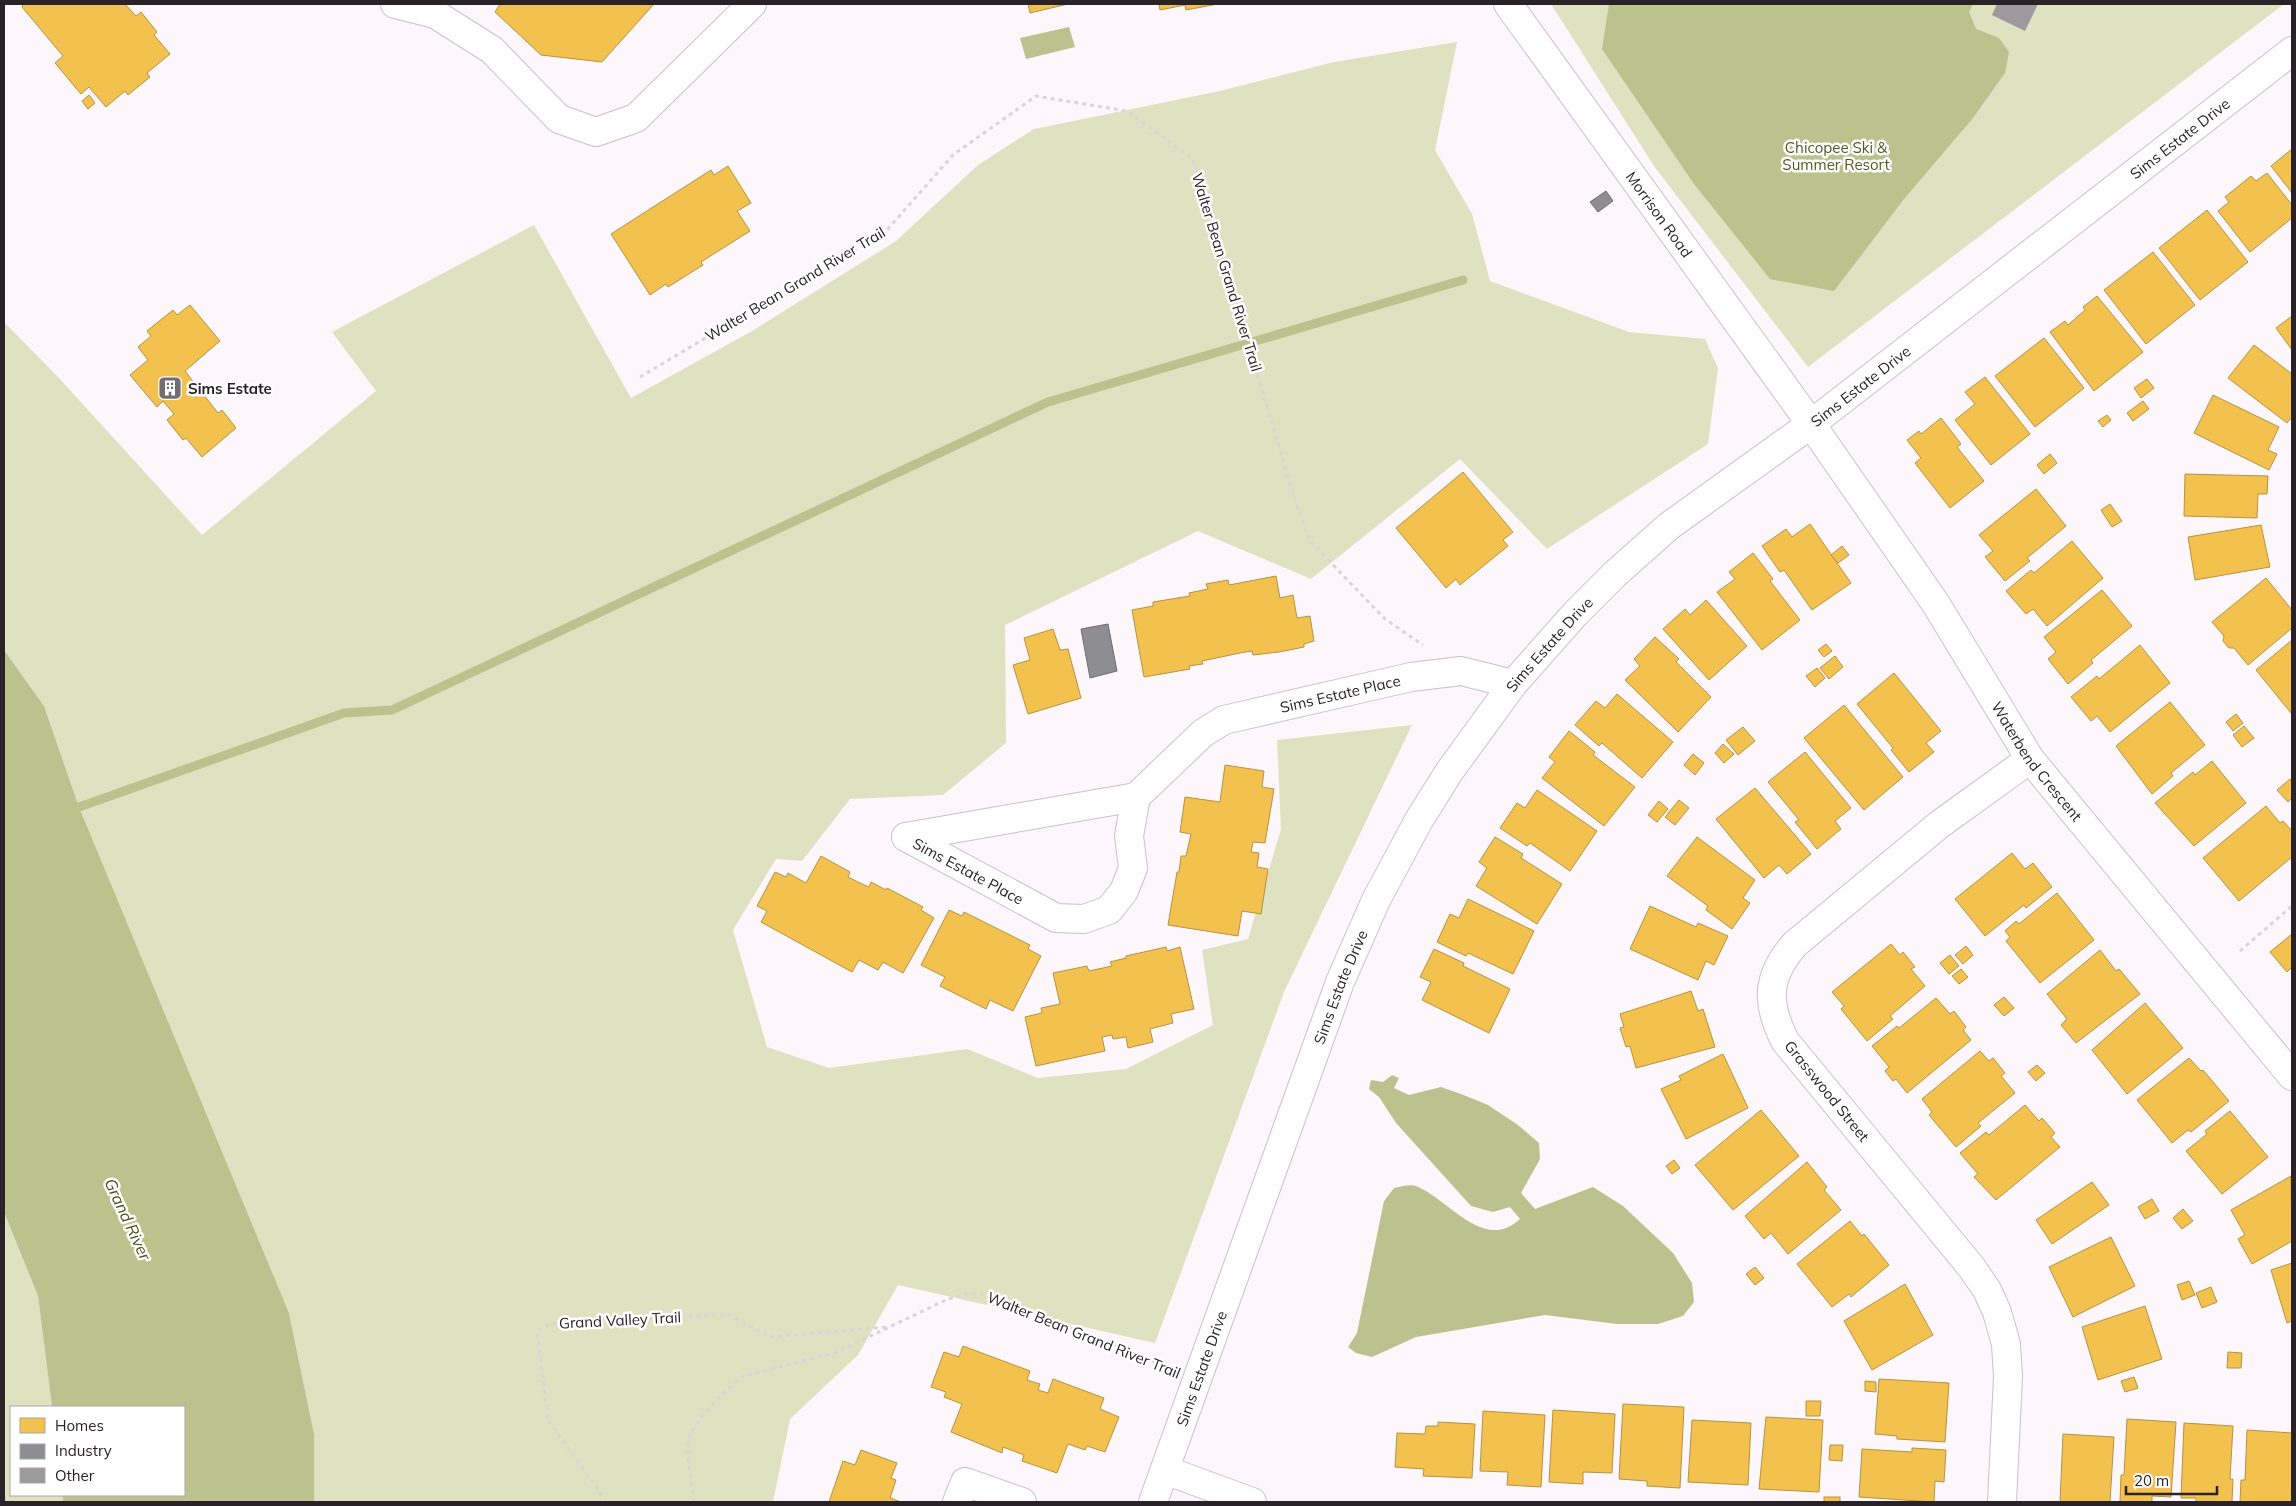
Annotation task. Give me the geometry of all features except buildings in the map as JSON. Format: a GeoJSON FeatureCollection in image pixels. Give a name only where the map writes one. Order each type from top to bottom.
{"type":"FeatureCollection","features":[{"type":"Feature","properties":{"kind":"street"},"geometry":{"type":"LineString","coordinates":[[395,4],[438,9],[492,50],[559,120],[596,132],[636,118],[752,4]]}},
{"type":"Feature","properties":{"kind":"street","name":"Morrison Road"},"geometry":{"type":"LineString","coordinates":[[1508,4],[1811,424]]}},
{"type":"Feature","properties":{"kind":"street","name":"Sims Estate Drive"},"geometry":{"type":"LineString","coordinates":[[1153,1502],[1340,982],[1376,900],[1419,820],[1444,780],[1513,684],[1575,614],[1656,538],[1811,424],[2292,50]]}},
{"type":"Feature","properties":{"kind":"street","name":"Waterbend Crescent"},"geometry":{"type":"LineString","coordinates":[[1811,424],[1936,604],[2030,759],[2292,1076]]}},
{"type":"Feature","properties":{"kind":"street","name":"Sims Estate Place"},"geometry":{"type":"LineString","coordinates":[[1136,797],[1129,836],[1133,868],[1124,891],[1109,910],[1084,919],[1056,918],[906,837],[1136,797],[1203,733],[1224,720],[1411,677],[1460,671],[1513,684]]}},
{"type":"Feature","properties":{"kind":"street","name":"Grasswood Street"},"geometry":{"type":"LineString","coordinates":[[2002,1502],[2008,1377],[2006,1344],[1997,1312],[1987,1290],[1972,1268],[1785,1041],[1774,1018],[1772,995],[1778,968],[1795,944],[1940,824],[2030,759]]}},
{"type":"Feature","properties":{"kind":"street"},"geometry":{"type":"LineString","coordinates":[[1165,1470],[1252,1502]]}},
{"type":"Feature","properties":{"kind":"street"},"geometry":{"type":"LineString","coordinates":[[958,1502],[965,1482],[1022,1502]]}},
{"type":"Feature","properties":{"kind":"path","name":"Walter Bean Grand River Trail"},"geometry":{"type":"LineString","coordinates":[[640,377],[887,230],[953,155],[1036,96],[1127,111],[1193,159],[1294,497],[1309,540],[1385,618],[1460,671]]}},
{"type":"Feature","properties":{"kind":"path"},"geometry":{"type":"LineString","coordinates":[[2240,951],[2292,906]]}},
{"type":"Feature","properties":{"kind":"path","name":"Walter Bean Grand River Trail"},"geometry":{"type":"LineString","coordinates":[[694,1502],[688,1446],[692,1432],[710,1407],[739,1379],[744,1376],[837,1352],[948,1299],[964,1294],[978,1293],[1015,1305],[1197,1380]]}},
{"type":"Feature","properties":{"kind":"path","name":"Grand Valley Trail"},"geometry":{"type":"LineString","coordinates":[[607,1502],[548,1420],[537,1331],[550,1324],[728,1314],[769,1337],[890,1327]]}},
{"type":"Feature","properties":{"kind":"green space","name":"Chicopee Ski & Summer Resort"},"geometry":{"type":"Polygon","coordinates":[[[1551,4],[2284,4],[1808,367],[1654,166],[1551,4]]]}},
{"type":"Feature","properties":{"kind":"green space"},"geometry":{"type":"Polygon","coordinates":[[[1457,42],[1435,150],[1472,214],[1490,281],[1629,332],[1705,339],[1718,368],[1708,444],[1547,549],[1460,459],[1311,579],[1198,531],[1005,625],[1006,743],[943,795],[850,799],[802,861],[776,859],[733,930],[767,1047],[829,1068],[967,1049],[1038,1078],[1126,1069],[1213,1025],[1202,950],[1248,939],[1281,829],[1277,740],[1412,725],[1284,992],[1155,1343],[898,1285],[858,1355],[790,1419],[773,1502],[314,1502],[314,1434],[289,1313],[79,807],[44,706],[4,650],[4,322],[58,377],[202,535],[376,391],[332,332],[534,225],[631,398],[752,331],[896,241],[978,165],[1034,129],[1220,91],[1334,62],[1457,42]]]}},
{"type":"Feature","properties":{"kind":"green space"},"geometry":{"type":"Polygon","coordinates":[[[4,1212],[38,1296],[52,1406],[10,1406],[10,1496],[63,1496],[63,1502],[4,1502],[4,1212]]]}},
{"type":"Feature","properties":{"kind":"water"},"geometry":{"type":"Polygon","coordinates":[[[1609,4],[1973,4],[1969,12],[1976,29],[1999,38],[2009,52],[2005,73],[1973,118],[1904,199],[1834,291],[1770,279],[1694,184],[1602,49],[1609,4]]]}},
{"type":"Feature","properties":{"kind":"water"},"geometry":{"type":"Polygon","coordinates":[[[1069,27],[1075,47],[1026,59],[1020,38],[1069,27]]]}},
{"type":"Feature","properties":{"kind":"water","name":"Grand River"},"geometry":{"type":"Polygon","coordinates":[[[4,650],[44,706],[79,807],[289,1313],[314,1434],[314,1502],[63,1502],[63,1496],[185,1496],[185,1406],[52,1406],[38,1296],[4,1212],[4,650]]]}},
{"type":"Feature","properties":{"kind":"water"},"geometry":{"type":"Polygon","coordinates":[[[1392,1075],[1399,1078],[1394,1088],[1409,1095],[1441,1087],[1488,1105],[1518,1125],[1539,1143],[1540,1159],[1521,1193],[1535,1209],[1593,1187],[1623,1206],[1673,1253],[1692,1283],[1694,1302],[1683,1316],[1658,1324],[1617,1324],[1545,1315],[1416,1337],[1372,1357],[1356,1353],[1348,1347],[1357,1333],[1384,1201],[1394,1188],[1408,1185],[1416,1186],[1466,1220],[1480,1227],[1493,1230],[1506,1228],[1520,1219],[1510,1207],[1493,1212],[1471,1206],[1396,1123],[1379,1097],[1369,1089],[1371,1080],[1383,1082],[1392,1075]]]}},
{"type":"Feature","properties":{"kind":"waterway"},"geometry":{"type":"LineString","coordinates":[[79,807],[344,713],[392,710],[1048,402],[1463,280]]}},
{"type":"Feature","properties":{"kind":"place","name":"Sims Estate"},"geometry":{"type":"Point","coordinates":[170,388]}}]}
